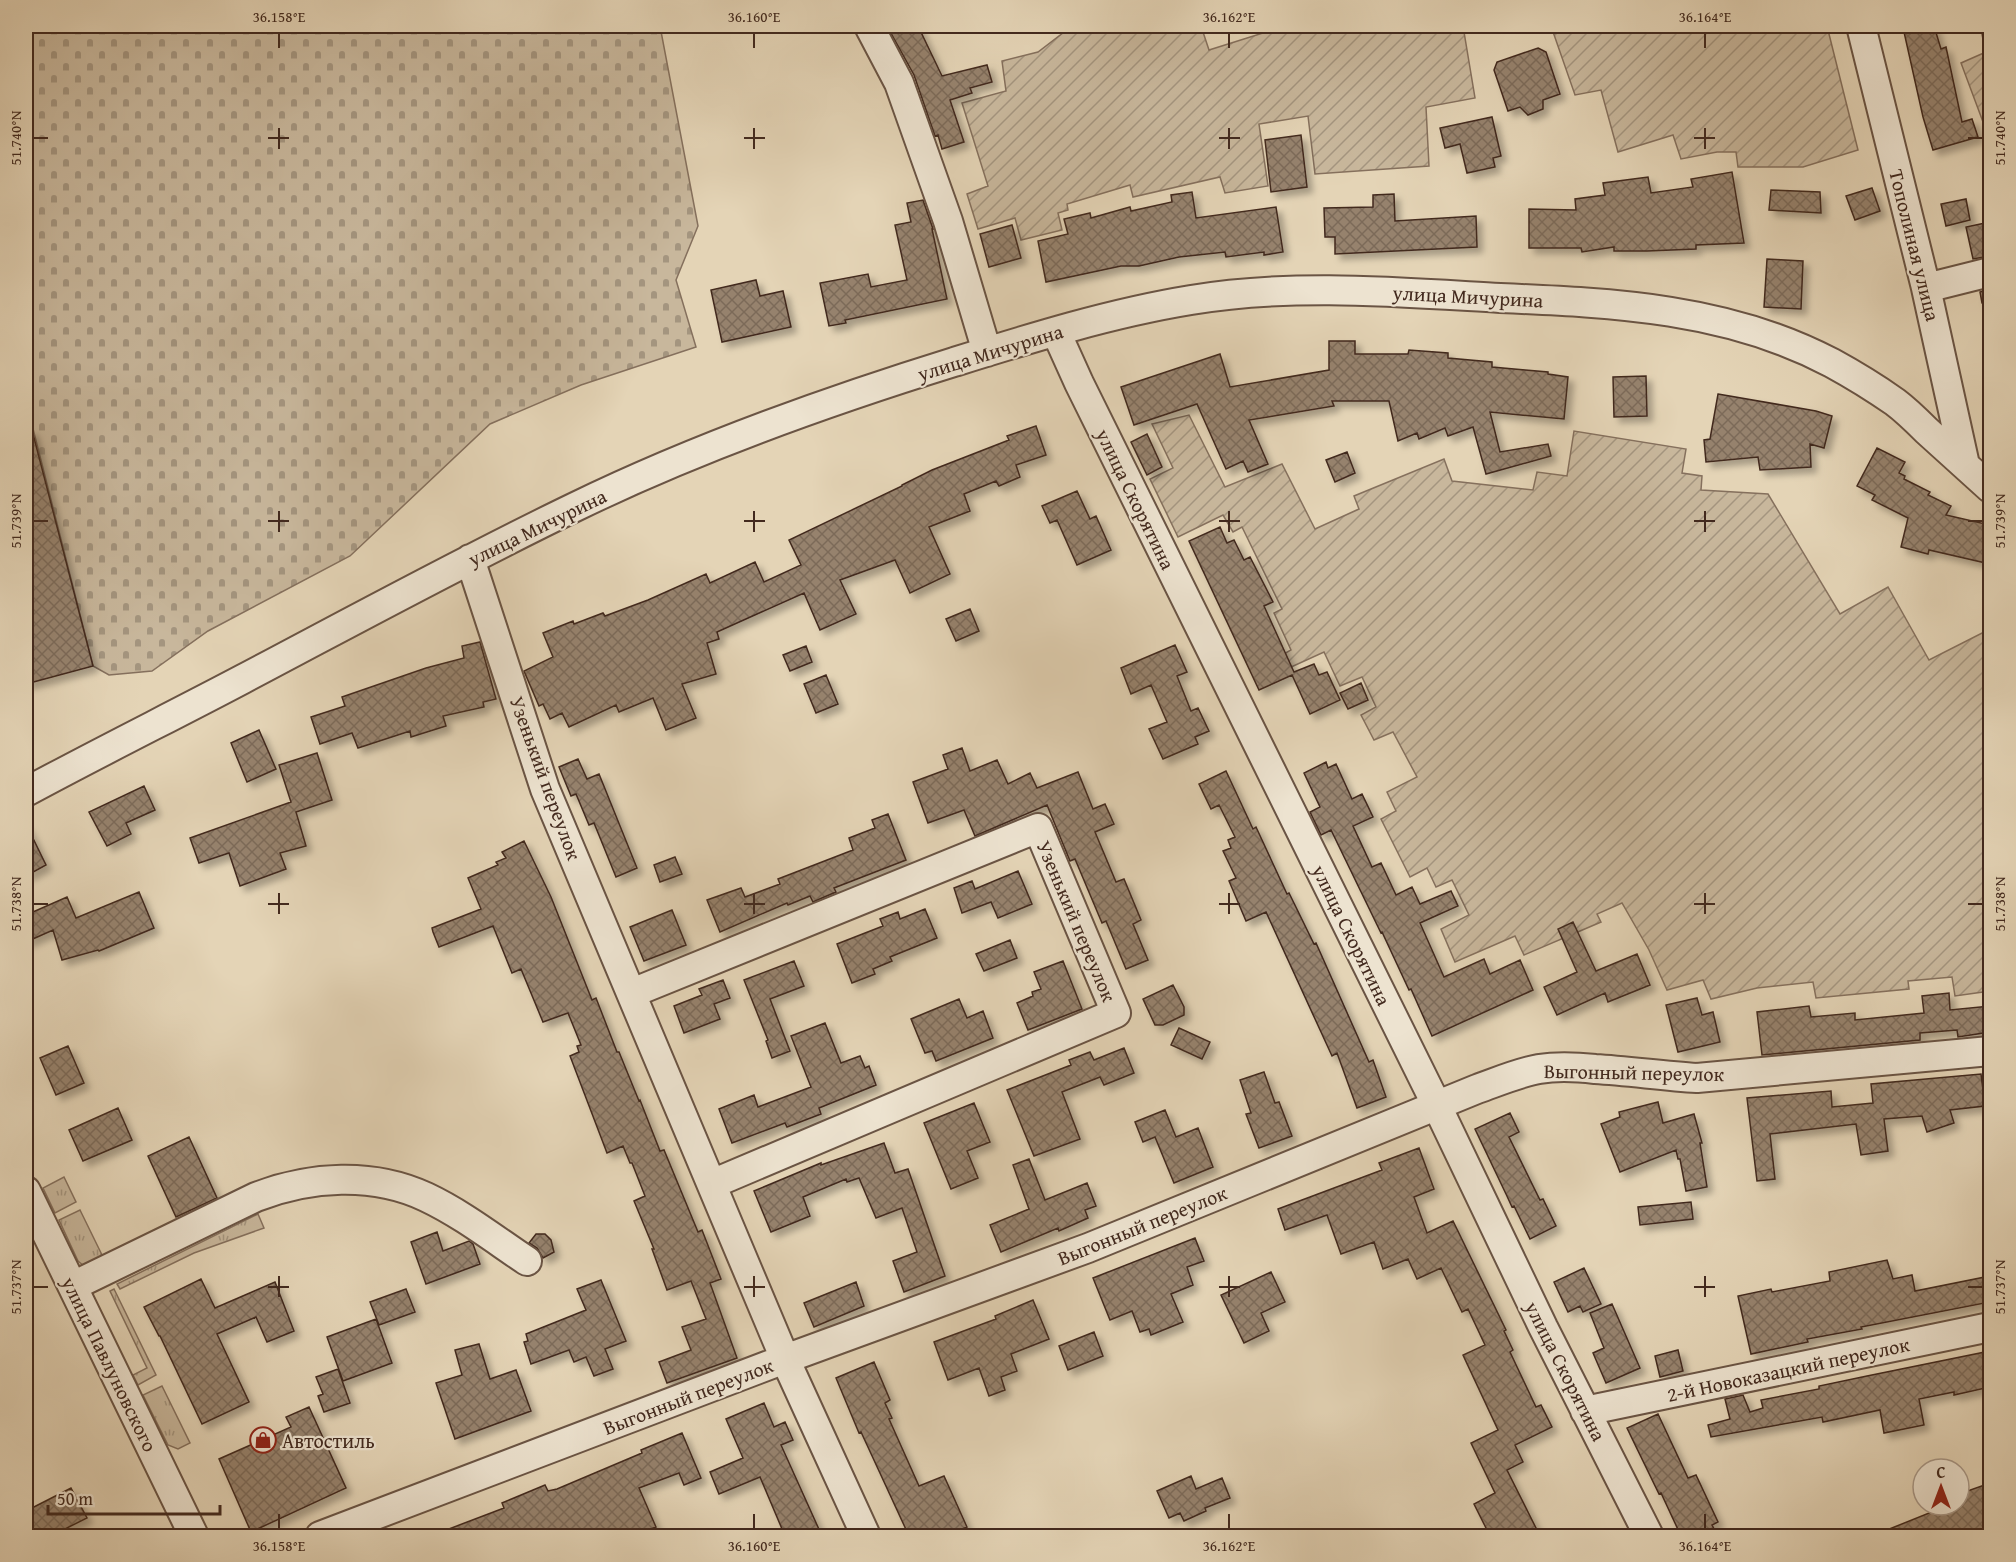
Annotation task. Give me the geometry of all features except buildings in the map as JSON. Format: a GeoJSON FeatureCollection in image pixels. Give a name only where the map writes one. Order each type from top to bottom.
{"type":"FeatureCollection","features":[{"type":"Feature","properties":{"kind":"street"},"geometry":{"type":"LineString","coordinates":[[869,26],[899,83],[948,221],[987,352]]}},
{"type":"Feature","properties":{"kind":"street","name":"Тополиная улица"},"geometry":{"type":"LineString","coordinates":[[1861,26],[1926,288],[1965,465]]}},
{"type":"Feature","properties":{"kind":"street"},"geometry":{"type":"LineString","coordinates":[[1926,288],[1990,272]]}},
{"type":"Feature","properties":{"kind":"street","name":"улица Мичурина"},"geometry":{"type":"LineString","coordinates":[[26,792],[470,559],[576,506],[739,436],[815,407],[987,352],[1129,312],[1191,300],[1262,291],[1434,294],[1613,303],[1672,310],[1729,323],[1790,344],[1828,361],[1899,404],[1990,488]]}},
{"type":"Feature","properties":{"kind":"street","name":"улица Скорятина"},"geometry":{"type":"LineString","coordinates":[[1056,332],[1079,383],[1437,1106],[1543,1327],[1649,1536]]}},
{"type":"Feature","properties":{"kind":"street","name":"Узенький переулок"},"geometry":{"type":"LineString","coordinates":[[470,559],[545,789],[785,1359],[866,1536]]}},
{"type":"Feature","properties":{"kind":"street","name":"Узенький переулок"},"geometry":{"type":"LineString","coordinates":[[632,993],[1038,828],[1116,1013],[712,1184]]}},
{"type":"Feature","properties":{"kind":"street","name":"Выгонный переулок"},"geometry":{"type":"LineString","coordinates":[[320,1536],[785,1359],[1088,1248],[1508,1078],[1541,1069],[1587,1068],[1697,1078],[1990,1051]]}},
{"type":"Feature","properties":{"kind":"street"},"geometry":{"type":"LineString","coordinates":[[73,1286],[256,1197],[282,1187],[341,1179],[396,1186],[425,1197],[463,1218],[527,1261]]}},
{"type":"Feature","properties":{"kind":"street","name":"улица Павлуновского"},"geometry":{"type":"LineString","coordinates":[[26,1191],[194,1536]]}},
{"type":"Feature","properties":{"kind":"street","name":"2-й Новоказацкий переулок"},"geometry":{"type":"LineString","coordinates":[[1585,1411],[1990,1327]]}},
{"type":"Feature","properties":{"kind":"green space"},"geometry":{"type":"Polygon","coordinates":[[[42,26],[660,26],[698,226],[676,280],[696,347],[581,385],[490,424],[350,556],[208,631],[152,671],[109,675],[93,666],[26,401],[26,28],[42,26]]]}},
{"type":"Feature","properties":{"kind":"green space"},"geometry":{"type":"Polygon","coordinates":[[[1072,26],[1201,26],[1209,50],[1263,33],[1262,26],[1463,26],[1475,98],[1426,107],[1429,166],[1315,174],[1308,116],[1259,124],[1268,186],[1225,193],[1220,177],[1133,197],[1130,185],[1067,204],[1068,210],[1058,213],[1062,230],[1021,240],[1015,218],[978,229],[967,194],[988,186],[962,103],[1006,91],[1002,61],[1038,52],[1072,26]]]}},
{"type":"Feature","properties":{"kind":"green space"},"geometry":{"type":"Polygon","coordinates":[[[1551,26],[1827,26],[1858,150],[1803,167],[1738,167],[1736,152],[1717,152],[1681,159],[1673,135],[1618,152],[1601,90],[1575,95],[1551,26]]]}},
{"type":"Feature","properties":{"kind":"green space"},"geometry":{"type":"Polygon","coordinates":[[[1980,26],[1990,26],[1990,128],[1986,130],[1961,63],[1986,52],[1980,26]]]}},
{"type":"Feature","properties":{"kind":"green space"},"geometry":{"type":"Polygon","coordinates":[[[1189,415],[1225,487],[1282,464],[1315,529],[1359,509],[1354,496],[1444,459],[1452,481],[1533,490],[1537,472],[1567,476],[1574,431],[1686,449],[1682,473],[1702,476],[1701,490],[1768,494],[1840,614],[1888,587],[1929,660],[1990,629],[1990,991],[1955,996],[1952,977],[1908,981],[1909,989],[1816,998],[1813,982],[1757,988],[1711,999],[1703,980],[1667,990],[1649,950],[1622,903],[1597,914],[1601,922],[1524,955],[1515,936],[1455,962],[1441,929],[1469,915],[1452,880],[1436,887],[1427,868],[1410,877],[1381,819],[1396,811],[1387,792],[1417,777],[1393,732],[1374,740],[1361,715],[1376,707],[1362,677],[1340,686],[1324,652],[1289,668],[1282,655],[1291,650],[1274,613],[1282,609],[1242,527],[1233,532],[1223,515],[1178,537],[1150,479],[1173,468],[1152,424],[1189,415]]]}},
{"type":"Feature","properties":{"kind":"green space"},"geometry":{"type":"Polygon","coordinates":[[[64,1177],[76,1202],[55,1213],[43,1188],[64,1177]]]}},
{"type":"Feature","properties":{"kind":"green space"},"geometry":{"type":"Polygon","coordinates":[[[80,1210],[104,1259],[84,1266],[78,1261],[59,1220],[80,1210]]]}},
{"type":"Feature","properties":{"kind":"green space"},"geometry":{"type":"Polygon","coordinates":[[[258,1214],[264,1228],[194,1253],[120,1289],[117,1284],[258,1214]]]}},
{"type":"Feature","properties":{"kind":"green space"},"geometry":{"type":"Polygon","coordinates":[[[114,1289],[156,1375],[138,1385],[133,1375],[147,1368],[110,1291],[114,1289]]]}},
{"type":"Feature","properties":{"kind":"green space"},"geometry":{"type":"Polygon","coordinates":[[[162,1386],[190,1443],[178,1449],[168,1445],[143,1395],[162,1386]]]}},
{"type":"Feature","properties":{"kind":"place","name":"Автостиль"},"geometry":{"type":"Point","coordinates":[263,1440]}}]}
